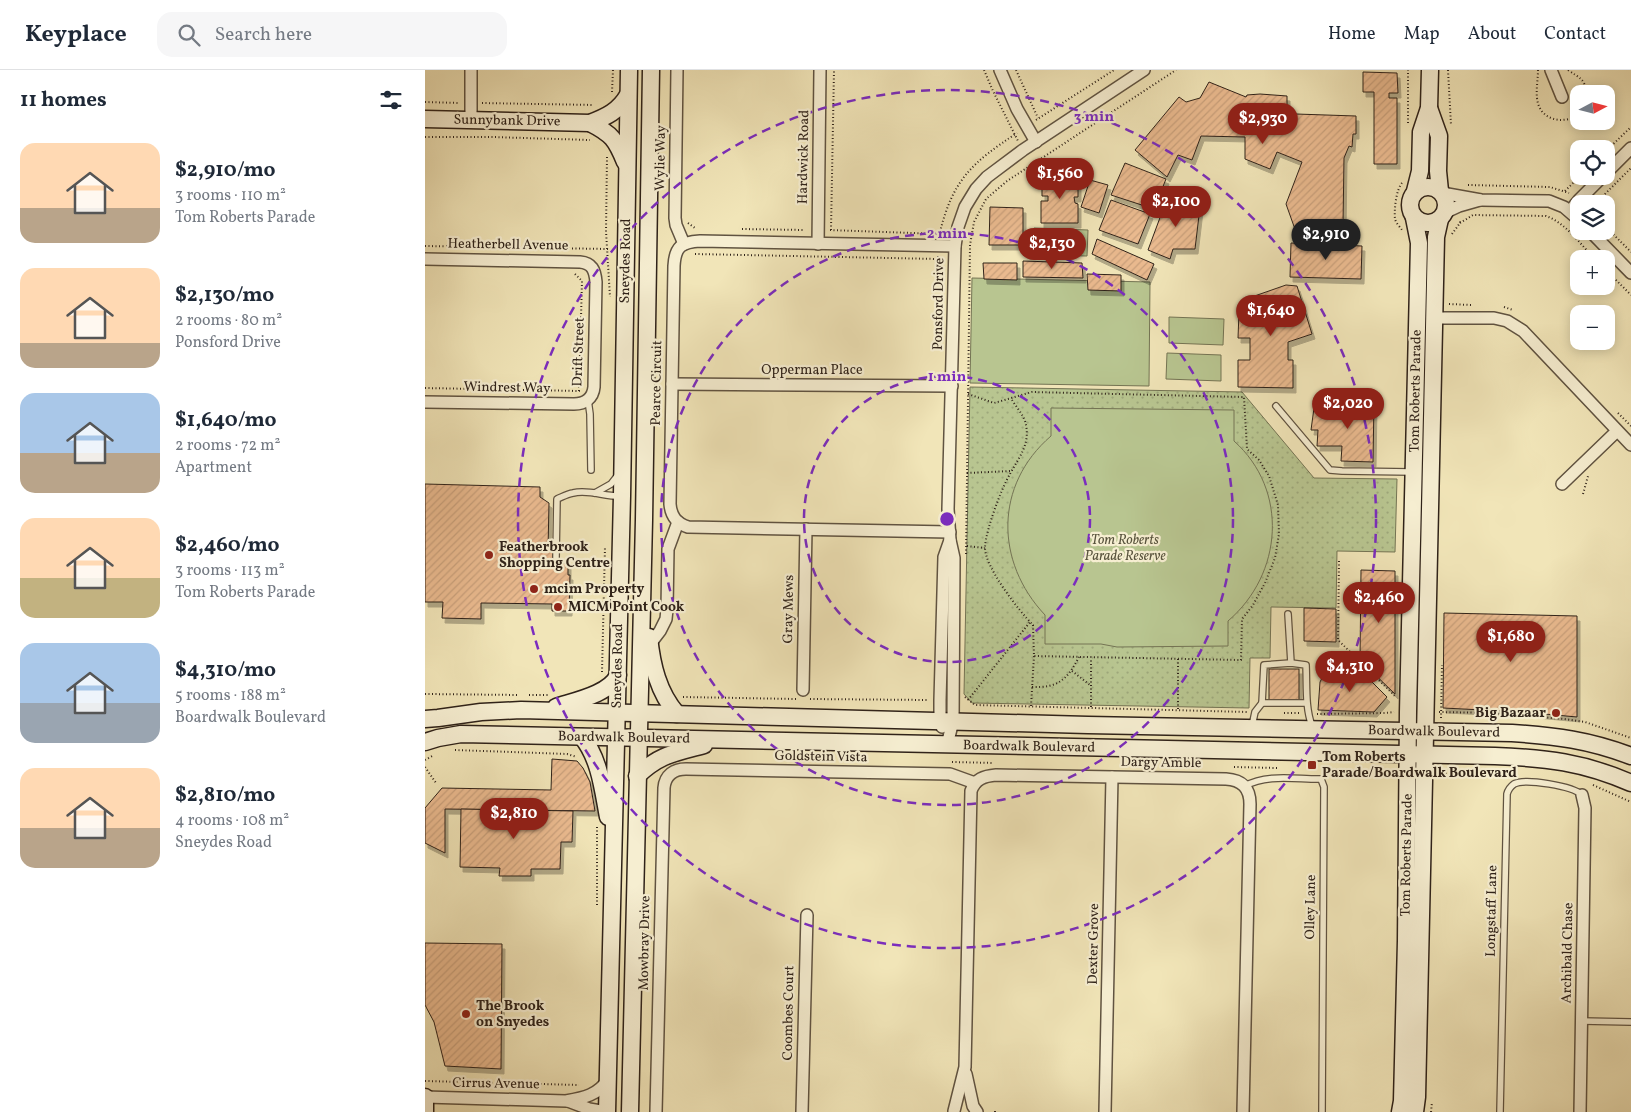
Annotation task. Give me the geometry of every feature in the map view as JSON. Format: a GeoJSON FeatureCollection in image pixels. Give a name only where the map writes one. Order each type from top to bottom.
{"type":"FeatureCollection","features":[{"type":"Feature","properties":{"kind":"main road","name":"Sneydes Road"},"geometry":{"type":"LineString","coordinates":[[607,1112],[617,738],[629,70]]}},
{"type":"Feature","properties":{"kind":"main road","name":"Sneydes Road"},"geometry":{"type":"LineString","coordinates":[[630,1112],[637,776],[645,649],[643,570],[651,70]]}},
{"type":"Feature","properties":{"kind":"main road","name":"Tom Roberts Parade"},"geometry":{"type":"LineString","coordinates":[[1415,191],[1420,171],[1421,132],[1429,108],[1430,70]]}},
{"type":"Feature","properties":{"kind":"main road","name":"Sunnybank Drive"},"geometry":{"type":"LineString","coordinates":[[425,119],[590,123],[611,114],[628,95]]}},
{"type":"Feature","properties":{"kind":"main road","name":"Tom Roberts Parade"},"geometry":{"type":"LineString","coordinates":[[1400,1112],[1413,941],[1434,732],[1429,598],[1442,319],[1436,237],[1447,203],[1438,171],[1439,136],[1429,108]]}},
{"type":"Feature","properties":{"kind":"main road"},"geometry":{"type":"LineString","coordinates":[[590,123],[612,137],[627,168]]}},
{"type":"Feature","properties":{"kind":"main road"},"geometry":{"type":"LineString","coordinates":[[1431,186],[1447,203],[1429,223],[1414,218],[1409,207],[1415,191],[1431,186]]}},
{"type":"Feature","properties":{"kind":"main road","name":"Tom Roberts Parade"},"geometry":{"type":"LineString","coordinates":[[1414,218],[1419,243],[1408,732],[1417,1097],[1415,1112]]}},
{"type":"Feature","properties":{"kind":"main road"},"geometry":{"type":"LineString","coordinates":[[622,496],[638,478],[645,433]]}},
{"type":"Feature","properties":{"kind":"main road"},"geometry":{"type":"LineString","coordinates":[[1412,564],[1430,551]]}},
{"type":"Feature","properties":{"kind":"main road"},"geometry":{"type":"LineString","coordinates":[[1412,598],[1429,598]]}},
{"type":"Feature","properties":{"kind":"main road"},"geometry":{"type":"LineString","coordinates":[[645,649],[653,664],[665,698],[677,714]]}},
{"type":"Feature","properties":{"kind":"main road"},"geometry":{"type":"LineString","coordinates":[[544,711],[596,693],[612,684],[618,675]]}},
{"type":"Feature","properties":{"kind":"main road","name":"Boardwalk Boulevard"},"geometry":{"type":"LineString","coordinates":[[425,719],[491,711],[617,712],[1546,735],[1607,747],[1631,756]]}},
{"type":"Feature","properties":{"kind":"main road","name":"Boardwalk Boulevard"},"geometry":{"type":"LineString","coordinates":[[429,749],[438,738],[461,734],[1521,757],[1559,760],[1631,783]]}},
{"type":"Feature","properties":{"kind":"main road"},"geometry":{"type":"LineString","coordinates":[[582,737],[591,750],[598,772],[614,849]]}},
{"type":"Feature","properties":{"kind":"main road"},"geometry":{"type":"LineString","coordinates":[[637,776],[658,759],[723,740]]}},
{"type":"Feature","properties":{"kind":"main road"},"geometry":{"type":"LineString","coordinates":[[607,1112],[616,1105],[631,1084]]}},
{"type":"Feature","properties":{"kind":"main road"},"geometry":{"type":"LineString","coordinates":[[425,1097],[425,1112]]}},
{"type":"Feature","properties":{"kind":"street"},"geometry":{"type":"LineString","coordinates":[[471,70],[471,120]]}},
{"type":"Feature","properties":{"kind":"street","name":"Wylie Way"},"geometry":{"type":"LineString","coordinates":[[677,70],[675,221],[689,242]]}},
{"type":"Feature","properties":{"kind":"street","name":"Hardwick Road"},"geometry":{"type":"LineString","coordinates":[[818,244],[820,70]]}},
{"type":"Feature","properties":{"kind":"street"},"geometry":{"type":"LineString","coordinates":[[1000,70],[1017,109],[1036,142]]}},
{"type":"Feature","properties":{"kind":"street","name":"Ponsford Drive"},"geometry":{"type":"LineString","coordinates":[[947,745],[943,557],[953,539],[948,509],[955,246],[961,218],[976,189],[987,177],[1023,150],[1144,70]]}},
{"type":"Feature","properties":{"kind":"street"},"geometry":{"type":"LineString","coordinates":[[1551,70],[1562,97]]}},
{"type":"Feature","properties":{"kind":"street"},"geometry":{"type":"LineString","coordinates":[[1615,164],[1631,148]]}},
{"type":"Feature","properties":{"kind":"street"},"geometry":{"type":"LineString","coordinates":[[1584,195],[1594,185]]}},
{"type":"Feature","properties":{"kind":"street"},"geometry":{"type":"LineString","coordinates":[[1447,203],[1481,200],[1549,201],[1570,211]]}},
{"type":"Feature","properties":{"kind":"street"},"geometry":{"type":"LineString","coordinates":[[1599,240],[1631,273]]}},
{"type":"Feature","properties":{"kind":"street"},"geometry":{"type":"LineString","coordinates":[[689,242],[955,246]]}},
{"type":"Feature","properties":{"kind":"street","name":"Pearce Circuit"},"geometry":{"type":"LineString","coordinates":[[677,522],[671,514],[670,504],[675,261],[677,250],[689,242]]}},
{"type":"Feature","properties":{"kind":"street","name":"Heatherbell Avenue"},"geometry":{"type":"LineString","coordinates":[[425,259],[580,262],[589,264]]}},
{"type":"Feature","properties":{"kind":"street","name":"Drift Street"},"geometry":{"type":"LineString","coordinates":[[587,400],[594,390],[596,282],[594,270],[589,264]]}},
{"type":"Feature","properties":{"kind":"street"},"geometry":{"type":"LineString","coordinates":[[1442,319],[1494,318],[1507,321],[1523,331],[1631,445]]}},
{"type":"Feature","properties":{"kind":"street","name":"Opperman Place"},"geometry":{"type":"LineString","coordinates":[[672,384],[952,386]]}},
{"type":"Feature","properties":{"kind":"street","name":"Windrest Way"},"geometry":{"type":"LineString","coordinates":[[425,402],[582,404],[587,400]]}},
{"type":"Feature","properties":{"kind":"street"},"geometry":{"type":"LineString","coordinates":[[1562,484],[1617,431]]}},
{"type":"Feature","properties":{"kind":"street"},"geometry":{"type":"LineString","coordinates":[[645,649],[660,631],[666,619],[669,549],[677,522],[691,527],[806,529],[953,539]]}},
{"type":"Feature","properties":{"kind":"street","name":"Gray Mews"},"geometry":{"type":"LineString","coordinates":[[803,690],[806,529]]}},
{"type":"Feature","properties":{"kind":"street","name":"Goldstein Vista"},"geometry":{"type":"LineString","coordinates":[[668,776],[674,771],[686,769],[950,774],[975,783]]}},
{"type":"Feature","properties":{"kind":"street","name":"Dargy Amble"},"geometry":{"type":"LineString","coordinates":[[975,783],[985,776],[996,775],[1231,780],[1241,782],[1245,786]]}},
{"type":"Feature","properties":{"kind":"street","name":"Mowbray Drive"},"geometry":{"type":"LineString","coordinates":[[655,1112],[664,788],[668,776]]}},
{"type":"Feature","properties":{"kind":"street","name":"Dexter Grove"},"geometry":{"type":"LineString","coordinates":[[1105,1112],[1112,777]]}},
{"type":"Feature","properties":{"kind":"street"},"geometry":{"type":"LineString","coordinates":[[975,783],[971,795],[965,1067],[976,1112]]}},
{"type":"Feature","properties":{"kind":"street"},"geometry":{"type":"LineString","coordinates":[[1243,1112],[1250,804],[1249,793],[1245,786]]}},
{"type":"Feature","properties":{"kind":"street","name":"Archibald Chase"},"geometry":{"type":"LineString","coordinates":[[1580,1112],[1585,808],[1582,795]]}},
{"type":"Feature","properties":{"kind":"street","name":"Coombes Court"},"geometry":{"type":"LineString","coordinates":[[802,1112],[807,915]]}},
{"type":"Feature","properties":{"kind":"street"},"geometry":{"type":"LineString","coordinates":[[953,1112],[965,1067]]}},
{"type":"Feature","properties":{"kind":"street","name":"Cirrus Avenue"},"geometry":{"type":"LineString","coordinates":[[425,1097],[566,1101],[598,1091],[608,1078]]}},
{"type":"Feature","properties":{"kind":"street","name":"Cirrus Avenue"},"geometry":{"type":"LineString","coordinates":[[566,1101],[589,1109],[607,1112]]}},
{"type":"Feature","properties":{"kind":"street"},"geometry":{"type":"LineString","coordinates":[[953,1112],[966,1108],[976,1112]]}},
{"type":"Feature","properties":{"kind":"lane","name":"Drift Street"},"geometry":{"type":"LineString","coordinates":[[587,400],[590,414],[591,470]]}},
{"type":"Feature","properties":{"kind":"lane"},"geometry":{"type":"LineString","coordinates":[[1276,406],[1330,470],[1414,472]]}},
{"type":"Feature","properties":{"kind":"lane"},"geometry":{"type":"LineString","coordinates":[[595,493],[612,483],[622,467]]}},
{"type":"Feature","properties":{"kind":"lane"},"geometry":{"type":"LineString","coordinates":[[556,558],[557,499],[573,493],[622,496]]}},
{"type":"Feature","properties":{"kind":"lane"},"geometry":{"type":"LineString","coordinates":[[1288,614],[1291,663]]}},
{"type":"Feature","properties":{"kind":"lane"},"geometry":{"type":"LineString","coordinates":[[1251,728],[1255,712],[1262,702],[1263,665],[1291,663],[1306,665],[1307,714],[1313,730]]}},
{"type":"Feature","properties":{"kind":"lane"},"geometry":{"type":"LineString","coordinates":[[1262,702],[1307,703]]}},
{"type":"Feature","properties":{"kind":"lane","name":"Olley Lane"},"geometry":{"type":"LineString","coordinates":[[1245,786],[1262,779],[1318,779],[1321,780],[1324,787],[1322,1112]]}},
{"type":"Feature","properties":{"kind":"lane","name":"Longstaff Lane"},"geometry":{"type":"LineString","coordinates":[[1500,1112],[1507,794],[1514,784],[1531,781],[1574,789],[1582,795]]}},
{"type":"Feature","properties":{"kind":"lane"},"geometry":{"type":"LineString","coordinates":[[1582,1021],[1631,1022]]}},
{"type":"Feature","properties":{"kind":"path"},"geometry":{"type":"LineString","coordinates":[[687,222],[695,228],[689,242],[694,254],[938,259],[939,233],[831,230],[833,70]]}},
{"type":"Feature","properties":{"kind":"path"},"geometry":{"type":"LineString","coordinates":[[984,70],[1023,150]]}},
{"type":"Feature","properties":{"kind":"path"},"geometry":{"type":"LineString","coordinates":[[1016,70],[1039,119]]}},
{"type":"Feature","properties":{"kind":"path"},"geometry":{"type":"LineString","coordinates":[[1015,134],[1113,70]]}},
{"type":"Feature","properties":{"kind":"path"},"geometry":{"type":"LineString","coordinates":[[966,556],[970,245],[975,222],[986,199],[1007,181],[1171,71],[1176,70]]}},
{"type":"Feature","properties":{"kind":"path"},"geometry":{"type":"LineString","coordinates":[[1449,70],[1451,126]]}},
{"type":"Feature","properties":{"kind":"path"},"geometry":{"type":"LineString","coordinates":[[1538,70],[1537,99],[1543,114],[1558,121],[1570,119]]}},
{"type":"Feature","properties":{"kind":"path"},"geometry":{"type":"LineString","coordinates":[[1568,70],[1583,80],[1586,85]]}},
{"type":"Feature","properties":{"kind":"path"},"geometry":{"type":"LineString","coordinates":[[425,102],[599,105]]}},
{"type":"Feature","properties":{"kind":"path"},"geometry":{"type":"LineString","coordinates":[[1615,142],[1631,127]]}},
{"type":"Feature","properties":{"kind":"path"},"geometry":{"type":"LineString","coordinates":[[425,137],[598,140]]}},
{"type":"Feature","properties":{"kind":"path"},"geometry":{"type":"LineString","coordinates":[[1604,195],[1631,168]]}},
{"type":"Feature","properties":{"kind":"path"},"geometry":{"type":"LineString","coordinates":[[1460,223],[1447,203],[1457,183],[1550,187],[1574,195]]}},
{"type":"Feature","properties":{"kind":"path"},"geometry":{"type":"LineString","coordinates":[[1565,191],[1571,185]]}},
{"type":"Feature","properties":{"kind":"path"},"geometry":{"type":"LineString","coordinates":[[1450,237],[1460,223],[1473,214],[1546,216],[1561,224],[1586,250]]}},
{"type":"Feature","properties":{"kind":"path"},"geometry":{"type":"LineString","coordinates":[[741,229],[805,230]]}},
{"type":"Feature","properties":{"kind":"path"},"geometry":{"type":"LineString","coordinates":[[1615,236],[1631,252]]}},
{"type":"Feature","properties":{"kind":"path"},"geometry":{"type":"LineString","coordinates":[[425,246],[607,250]]}},
{"type":"Feature","properties":{"kind":"path"},"geometry":{"type":"LineString","coordinates":[[425,388],[579,391],[582,281],[576,274]]}},
{"type":"Feature","properties":{"kind":"path"},"geometry":{"type":"LineString","coordinates":[[1615,279],[1631,295]]}},
{"type":"Feature","properties":{"kind":"path"},"geometry":{"type":"LineString","coordinates":[[1442,319],[1449,304]]}},
{"type":"Feature","properties":{"kind":"path"},"geometry":{"type":"LineString","coordinates":[[968,394],[995,403],[1032,392],[1244,397],[1247,448],[1259,460],[1269,476],[1278,505],[1279,534],[1275,558],[1265,583],[1253,605],[1242,619],[1241,660],[1034,656]]}},
{"type":"Feature","properties":{"kind":"path"},"geometry":{"type":"LineString","coordinates":[[1011,398],[1027,423],[1027,446],[1005,483],[998,500],[985,548],[992,569],[1021,613],[1033,625],[1034,656],[1031,706]]}},
{"type":"Feature","properties":{"kind":"path"},"geometry":{"type":"LineString","coordinates":[[967,473],[1011,471]]}},
{"type":"Feature","properties":{"kind":"path"},"geometry":{"type":"LineString","coordinates":[[1583,494],[1587,478],[1593,471]]}},
{"type":"Feature","properties":{"kind":"path"},"geometry":{"type":"LineString","coordinates":[[953,539],[966,546],[985,548]]}},
{"type":"Feature","properties":{"kind":"path"},"geometry":{"type":"LineString","coordinates":[[1339,561],[1338,640],[1397,698]]}},
{"type":"Feature","properties":{"kind":"path"},"geometry":{"type":"LineString","coordinates":[[968,700],[1030,622]]}},
{"type":"Feature","properties":{"kind":"path"},"geometry":{"type":"LineString","coordinates":[[1032,687],[1045,688],[1059,684],[1072,671],[1079,657]]}},
{"type":"Feature","properties":{"kind":"path"},"geometry":{"type":"LineString","coordinates":[[1091,658],[1091,707]]}},
{"type":"Feature","properties":{"kind":"path"},"geometry":{"type":"LineString","coordinates":[[1434,732],[1441,712],[1442,658]]}},
{"type":"Feature","properties":{"kind":"path"},"geometry":{"type":"LineString","coordinates":[[1177,659],[1178,710]]}},
{"type":"Feature","properties":{"kind":"path"},"geometry":{"type":"LineString","coordinates":[[1072,671],[1091,685]]}},
{"type":"Feature","properties":{"kind":"path"},"geometry":{"type":"LineString","coordinates":[[1441,712],[1492,713],[1564,719],[1591,724],[1631,738]]}},
{"type":"Feature","properties":{"kind":"path"},"geometry":{"type":"LineString","coordinates":[[425,760],[429,749]]}},
{"type":"Feature","properties":{"kind":"path"},"geometry":{"type":"LineString","coordinates":[[451,750],[567,754],[580,759]]}},
{"type":"Feature","properties":{"kind":"path"},"geometry":{"type":"LineString","coordinates":[[1433,756],[1441,773]]}},
{"type":"Feature","properties":{"kind":"path"},"geometry":{"type":"LineString","coordinates":[[425,767],[436,784]]}},
{"type":"Feature","properties":{"kind":"path"},"geometry":{"type":"LineString","coordinates":[[597,819],[597,910]]}},
{"type":"Feature","properties":{"kind":"path"},"geometry":{"type":"LineString","coordinates":[[425,1081],[579,1086],[587,1084]]}},
{"type":"Feature","properties":{"kind":"path"},"geometry":{"type":"LineString","coordinates":[[579,1086],[579,1098]]}},
{"type":"Feature","properties":{"kind":"green space"},"geometry":{"type":"Polygon","coordinates":[[[1034,228],[1088,230],[1087,256],[1033,255],[1034,228]]]}},
{"type":"Feature","properties":{"kind":"green space"},"geometry":{"type":"Polygon","coordinates":[[[972,278],[1150,282],[1149,386],[970,383],[972,278]]]}},
{"type":"Feature","properties":{"kind":"green space"},"geometry":{"type":"Polygon","coordinates":[[[1169,317],[1224,319],[1223,345],[1169,343],[1169,317]]]}},
{"type":"Feature","properties":{"kind":"green space"},"geometry":{"type":"Polygon","coordinates":[[[1167,353],[1221,355],[1221,381],[1166,379],[1167,353]]]}},
{"type":"Feature","properties":{"kind":"green space","name":"Tom Roberts Parade Reserve"},"geometry":{"type":"Polygon","coordinates":[[[970,387],[1242,392],[1314,478],[1397,479],[1395,552],[1337,551],[1336,608],[1271,607],[1270,658],[1250,658],[1249,708],[972,703],[964,694],[970,387]]]}},
{"type":"Feature","properties":{"kind":"green space"},"geometry":{"type":"Polygon","coordinates":[[[1051,408],[1234,410],[1234,441],[1252,461],[1264,483],[1271,507],[1272,532],[1269,556],[1260,580],[1246,602],[1228,621],[1228,646],[1117,647],[1101,644],[1045,644],[1045,615],[1029,594],[1017,572],[1010,548],[1008,524],[1011,500],[1019,477],[1032,456],[1051,436],[1051,408]]]}},
{"type":"Feature","properties":{"kind":"building"},"geometry":{"type":"Polygon","coordinates":[[[1363,72],[1397,73],[1398,93],[1389,93],[1389,98],[1397,98],[1397,164],[1374,164],[1374,92],[1363,92],[1363,72]]]}},
{"type":"Feature","properties":{"kind":"building"},"geometry":{"type":"Polygon","coordinates":[[[1209,82],[1246,97],[1247,95],[1260,94],[1287,96],[1287,120],[1293,120],[1296,114],[1356,116],[1356,134],[1353,134],[1352,147],[1349,146],[1344,158],[1343,225],[1317,225],[1296,232],[1286,204],[1302,162],[1277,152],[1270,169],[1245,159],[1245,137],[1201,136],[1192,160],[1178,155],[1167,177],[1135,150],[1179,97],[1186,102],[1200,98],[1209,82]]]}},
{"type":"Feature","properties":{"kind":"building"},"geometry":{"type":"Polygon","coordinates":[[[1125,163],[1166,179],[1154,209],[1111,195],[1125,163]]]}},
{"type":"Feature","properties":{"kind":"building"},"geometry":{"type":"Polygon","coordinates":[[[1078,176],[1078,197],[1074,197],[1075,203],[1078,204],[1078,223],[1041,223],[1041,201],[1048,201],[1048,196],[1042,196],[1042,177],[1078,176]]]}},
{"type":"Feature","properties":{"kind":"building"},"geometry":{"type":"Polygon","coordinates":[[[1090,180],[1108,185],[1099,213],[1081,207],[1090,180]]]}},
{"type":"Feature","properties":{"kind":"building"},"geometry":{"type":"Polygon","coordinates":[[[1168,196],[1187,203],[1183,206],[1200,207],[1195,249],[1173,249],[1170,259],[1148,250],[1168,196]]]}},
{"type":"Feature","properties":{"kind":"building"},"geometry":{"type":"Polygon","coordinates":[[[1111,200],[1150,214],[1138,244],[1099,230],[1111,200]]]}},
{"type":"Feature","properties":{"kind":"building"},"geometry":{"type":"Polygon","coordinates":[[[990,207],[1023,208],[1023,245],[989,245],[990,207]]]}},
{"type":"Feature","properties":{"kind":"building"},"geometry":{"type":"Polygon","coordinates":[[[1097,239],[1154,264],[1147,280],[1092,254],[1097,239]]]}},
{"type":"Feature","properties":{"kind":"building"},"geometry":{"type":"Polygon","coordinates":[[[1291,243],[1362,246],[1361,279],[1290,277],[1291,243]]]}},
{"type":"Feature","properties":{"kind":"building"},"geometry":{"type":"Polygon","coordinates":[[[1023,261],[1082,263],[1083,278],[1023,277],[1023,261]]]}},
{"type":"Feature","properties":{"kind":"building"},"geometry":{"type":"Polygon","coordinates":[[[983,263],[1017,263],[1017,280],[984,279],[983,263]]]}},
{"type":"Feature","properties":{"kind":"building"},"geometry":{"type":"Polygon","coordinates":[[[1087,274],[1121,275],[1121,291],[1088,290],[1087,274]]]}},
{"type":"Feature","properties":{"kind":"building"},"geometry":{"type":"Polygon","coordinates":[[[1286,285],[1297,286],[1312,334],[1288,342],[1288,360],[1293,360],[1293,388],[1238,387],[1238,360],[1250,360],[1250,338],[1238,338],[1239,312],[1246,299],[1286,285]]]}},
{"type":"Feature","properties":{"kind":"building"},"geometry":{"type":"Polygon","coordinates":[[[1343,401],[1374,401],[1373,462],[1341,461],[1342,446],[1317,446],[1318,430],[1311,430],[1314,408],[1342,412],[1343,401]]]}},
{"type":"Feature","properties":{"kind":"building","name":"Featherbrook Shopping Centre"},"geometry":{"type":"Polygon","coordinates":[[[425,484],[540,487],[540,497],[549,503],[548,550],[553,550],[553,563],[568,563],[568,575],[570,575],[569,611],[552,611],[552,604],[481,603],[481,619],[442,618],[443,602],[425,602],[425,484]]]}},
{"type":"Feature","properties":{"kind":"building"},"geometry":{"type":"Polygon","coordinates":[[[1361,570],[1395,571],[1395,694],[1360,660],[1361,570]]]}},
{"type":"Feature","properties":{"kind":"building"},"geometry":{"type":"Polygon","coordinates":[[[1304,608],[1336,609],[1336,642],[1304,641],[1304,608]]]}},
{"type":"Feature","properties":{"kind":"building"},"geometry":{"type":"Polygon","coordinates":[[[1444,613],[1577,616],[1577,717],[1443,708],[1444,613]]]}},
{"type":"Feature","properties":{"kind":"building"},"geometry":{"type":"Polygon","coordinates":[[[1354,664],[1387,697],[1374,712],[1318,710],[1320,682],[1323,676],[1337,676],[1354,664]]]}},
{"type":"Feature","properties":{"kind":"building"},"geometry":{"type":"Polygon","coordinates":[[[1269,669],[1299,669],[1299,701],[1269,701],[1269,669]]]}},
{"type":"Feature","properties":{"kind":"building"},"geometry":{"type":"Polygon","coordinates":[[[552,759],[577,761],[583,768],[590,782],[595,811],[445,809],[445,853],[425,843],[425,808],[442,788],[551,790],[552,759]]]}},
{"type":"Feature","properties":{"kind":"building"},"geometry":{"type":"Polygon","coordinates":[[[461,809],[573,811],[572,842],[561,842],[560,869],[531,869],[531,876],[499,876],[500,868],[460,867],[461,809]]]}},
{"type":"Feature","properties":{"kind":"building","name":"The Brook on Snyedes"},"geometry":{"type":"Polygon","coordinates":[[[425,943],[502,944],[501,1069],[445,1066],[434,1022],[425,1005],[425,943]]]}},
{"type":"Feature","properties":{"kind":"place","name":"Featherbrook Shopping Centre"},"geometry":{"type":"Point","coordinates":[489,555]}},
{"type":"Feature","properties":{"kind":"place","name":"mcim Property"},"geometry":{"type":"Point","coordinates":[534,589]}},
{"type":"Feature","properties":{"kind":"place","name":"MICM Point Cook"},"geometry":{"type":"Point","coordinates":[558,607]}},
{"type":"Feature","properties":{"kind":"place","name":"Big Bazaar"},"geometry":{"type":"Point","coordinates":[1556,713]}},
{"type":"Feature","properties":{"kind":"place","name":"Tom Roberts Parade/Boardwalk Boulevard"},"geometry":{"type":"Point","coordinates":[1312,765]}},
{"type":"Feature","properties":{"kind":"place","name":"The Brook on Snyedes"},"geometry":{"type":"Point","coordinates":[466,1014]}}]}
